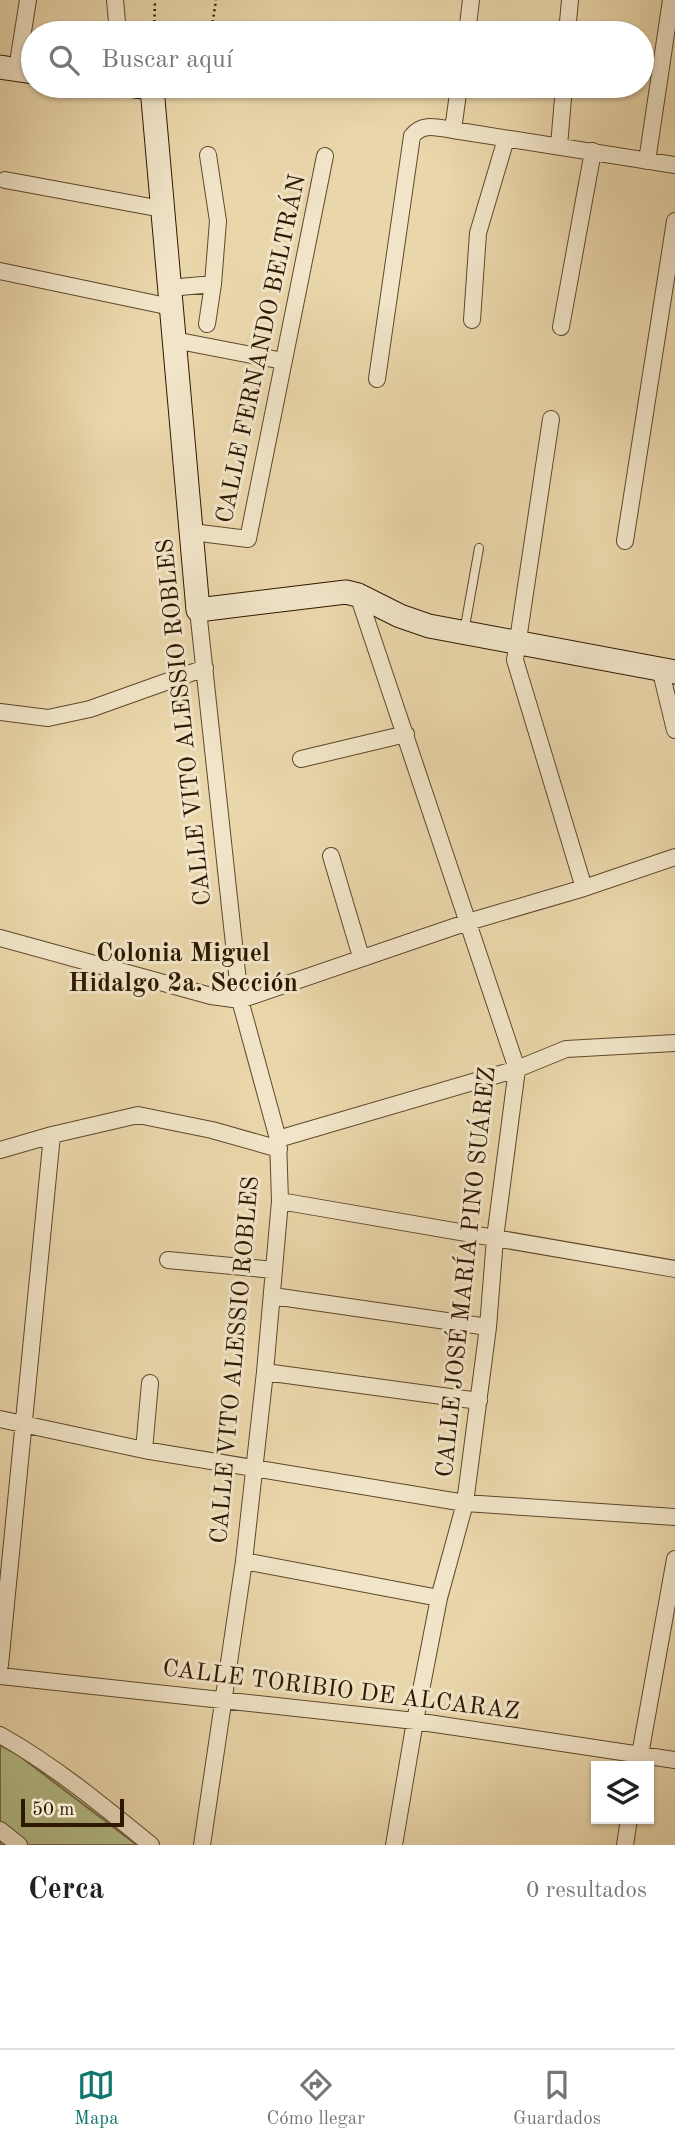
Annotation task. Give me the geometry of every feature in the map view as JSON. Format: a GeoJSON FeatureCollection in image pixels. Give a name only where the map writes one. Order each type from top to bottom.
{"type":"FeatureCollection","features":[{"type":"Feature","properties":{"kind":"street"},"geometry":{"type":"LineString","coordinates":[[25,21],[28,0]]}},
{"type":"Feature","properties":{"kind":"street"},"geometry":{"type":"LineString","coordinates":[[115,0],[117,21]]}},
{"type":"Feature","properties":{"kind":"street"},"geometry":{"type":"LineString","coordinates":[[468,21],[471,0]]}},
{"type":"Feature","properties":{"kind":"street"},"geometry":{"type":"LineString","coordinates":[[568,21],[570,0]]}},
{"type":"Feature","properties":{"kind":"street"},"geometry":{"type":"LineString","coordinates":[[647,161],[671,0]]}},
{"type":"Feature","properties":{"kind":"street"},"geometry":{"type":"LineString","coordinates":[[17,69],[21,44]]}},
{"type":"Feature","properties":{"kind":"street","name":"CALLE VITO ALESSIO ROBLES"},"geometry":{"type":"LineString","coordinates":[[147,98],[162,209],[198,610],[240,1000],[278,1144],[280,1201],[273,1296],[244,1561],[202,1845]]}},
{"type":"Feature","properties":{"kind":"street"},"geometry":{"type":"LineString","coordinates":[[453,130],[457,98]]}},
{"type":"Feature","properties":{"kind":"street"},"geometry":{"type":"LineString","coordinates":[[559,146],[563,98]]}},
{"type":"Feature","properties":{"kind":"street"},"geometry":{"type":"LineString","coordinates":[[377,379],[412,136],[418,128],[426,126],[675,165]]}},
{"type":"Feature","properties":{"kind":"street"},"geometry":{"type":"LineString","coordinates":[[472,320],[478,233],[506,139]]}},
{"type":"Feature","properties":{"kind":"street"},"geometry":{"type":"LineString","coordinates":[[561,327],[593,151]]}},
{"type":"Feature","properties":{"kind":"street"},"geometry":{"type":"LineString","coordinates":[[207,324],[218,221],[208,155]]}},
{"type":"Feature","properties":{"kind":"street","name":"CALLE FERNANDO BELTRÁN"},"geometry":{"type":"LineString","coordinates":[[192,532],[248,539],[326,156]]}},
{"type":"Feature","properties":{"kind":"street"},"geometry":{"type":"LineString","coordinates":[[5,180],[162,209]]}},
{"type":"Feature","properties":{"kind":"street"},"geometry":{"type":"LineString","coordinates":[[625,541],[675,221]]}},
{"type":"Feature","properties":{"kind":"street"},"geometry":{"type":"LineString","coordinates":[[0,271],[170,298],[213,284]]}},
{"type":"Feature","properties":{"kind":"street"},"geometry":{"type":"LineString","coordinates":[[174,340],[283,361]]}},
{"type":"Feature","properties":{"kind":"street"},"geometry":{"type":"LineString","coordinates":[[551,419],[517,642],[516,666],[584,888]]}},
{"type":"Feature","properties":{"kind":"street"},"geometry":{"type":"LineString","coordinates":[[198,610],[346,592],[429,626],[667,670],[675,730]]}},
{"type":"Feature","properties":{"kind":"street","name":"CALLE JOSÉ MARÍA PINO SUÁREZ"},"geometry":{"type":"LineString","coordinates":[[358,595],[517,1069],[465,1503],[439,1598],[394,1845]]}},
{"type":"Feature","properties":{"kind":"street"},"geometry":{"type":"LineString","coordinates":[[0,712],[48,718],[90,709],[205,667]]}},
{"type":"Feature","properties":{"kind":"street"},"geometry":{"type":"LineString","coordinates":[[301,759],[406,734]]}},
{"type":"Feature","properties":{"kind":"street"},"geometry":{"type":"LineString","coordinates":[[331,856],[361,957]]}},
{"type":"Feature","properties":{"kind":"street"},"geometry":{"type":"LineString","coordinates":[[0,938],[211,996],[240,1000],[361,957],[675,857]]}},
{"type":"Feature","properties":{"kind":"street"},"geometry":{"type":"LineString","coordinates":[[0,1150],[138,1115],[278,1144],[517,1069],[566,1049],[675,1043]]}},
{"type":"Feature","properties":{"kind":"street"},"geometry":{"type":"LineString","coordinates":[[0,1665],[52,1135]]}},
{"type":"Feature","properties":{"kind":"street"},"geometry":{"type":"LineString","coordinates":[[280,1201],[675,1269]]}},
{"type":"Feature","properties":{"kind":"street"},"geometry":{"type":"LineString","coordinates":[[168,1260],[274,1270]]}},
{"type":"Feature","properties":{"kind":"street"},"geometry":{"type":"LineString","coordinates":[[273,1296],[488,1327]]}},
{"type":"Feature","properties":{"kind":"street"},"geometry":{"type":"LineString","coordinates":[[265,1372],[479,1401]]}},
{"type":"Feature","properties":{"kind":"street"},"geometry":{"type":"LineString","coordinates":[[144,1450],[150,1383]]}},
{"type":"Feature","properties":{"kind":"street"},"geometry":{"type":"LineString","coordinates":[[0,1419],[144,1450],[465,1503],[675,1517]]}},
{"type":"Feature","properties":{"kind":"street"},"geometry":{"type":"LineString","coordinates":[[640,1760],[675,1559]]}},
{"type":"Feature","properties":{"kind":"street"},"geometry":{"type":"LineString","coordinates":[[244,1561],[439,1598]]}},
{"type":"Feature","properties":{"kind":"street","name":"CALLE TORIBIO DE ALCARAZ"},"geometry":{"type":"LineString","coordinates":[[0,1676],[415,1721],[640,1760],[675,1760]]}},
{"type":"Feature","properties":{"kind":"street"},"geometry":{"type":"LineString","coordinates":[[0,1735],[34,1754],[80,1787],[151,1845]]}},
{"type":"Feature","properties":{"kind":"street"},"geometry":{"type":"LineString","coordinates":[[625,1845],[628,1824]]}},
{"type":"Feature","properties":{"kind":"street"},"geometry":{"type":"LineString","coordinates":[[0,1830],[19,1845]]}},
{"type":"Feature","properties":{"kind":"lane"},"geometry":{"type":"LineString","coordinates":[[464,632],[479,548]]}},
{"type":"Feature","properties":{"kind":"path"},"geometry":{"type":"LineString","coordinates":[[154,21],[155,0]]}},
{"type":"Feature","properties":{"kind":"path"},"geometry":{"type":"LineString","coordinates":[[213,21],[216,0]]}},
{"type":"Feature","properties":{"kind":"green space"},"geometry":{"type":"Polygon","coordinates":[[[0,1745],[17,1754],[137,1845],[0,1845],[0,1745]]]}},
{"type":"Feature","properties":{"kind":"district","name":"Colonia Miguel Hidalgo 2a. Sección"},"geometry":{"type":"Point","coordinates":[183,969]}}]}
